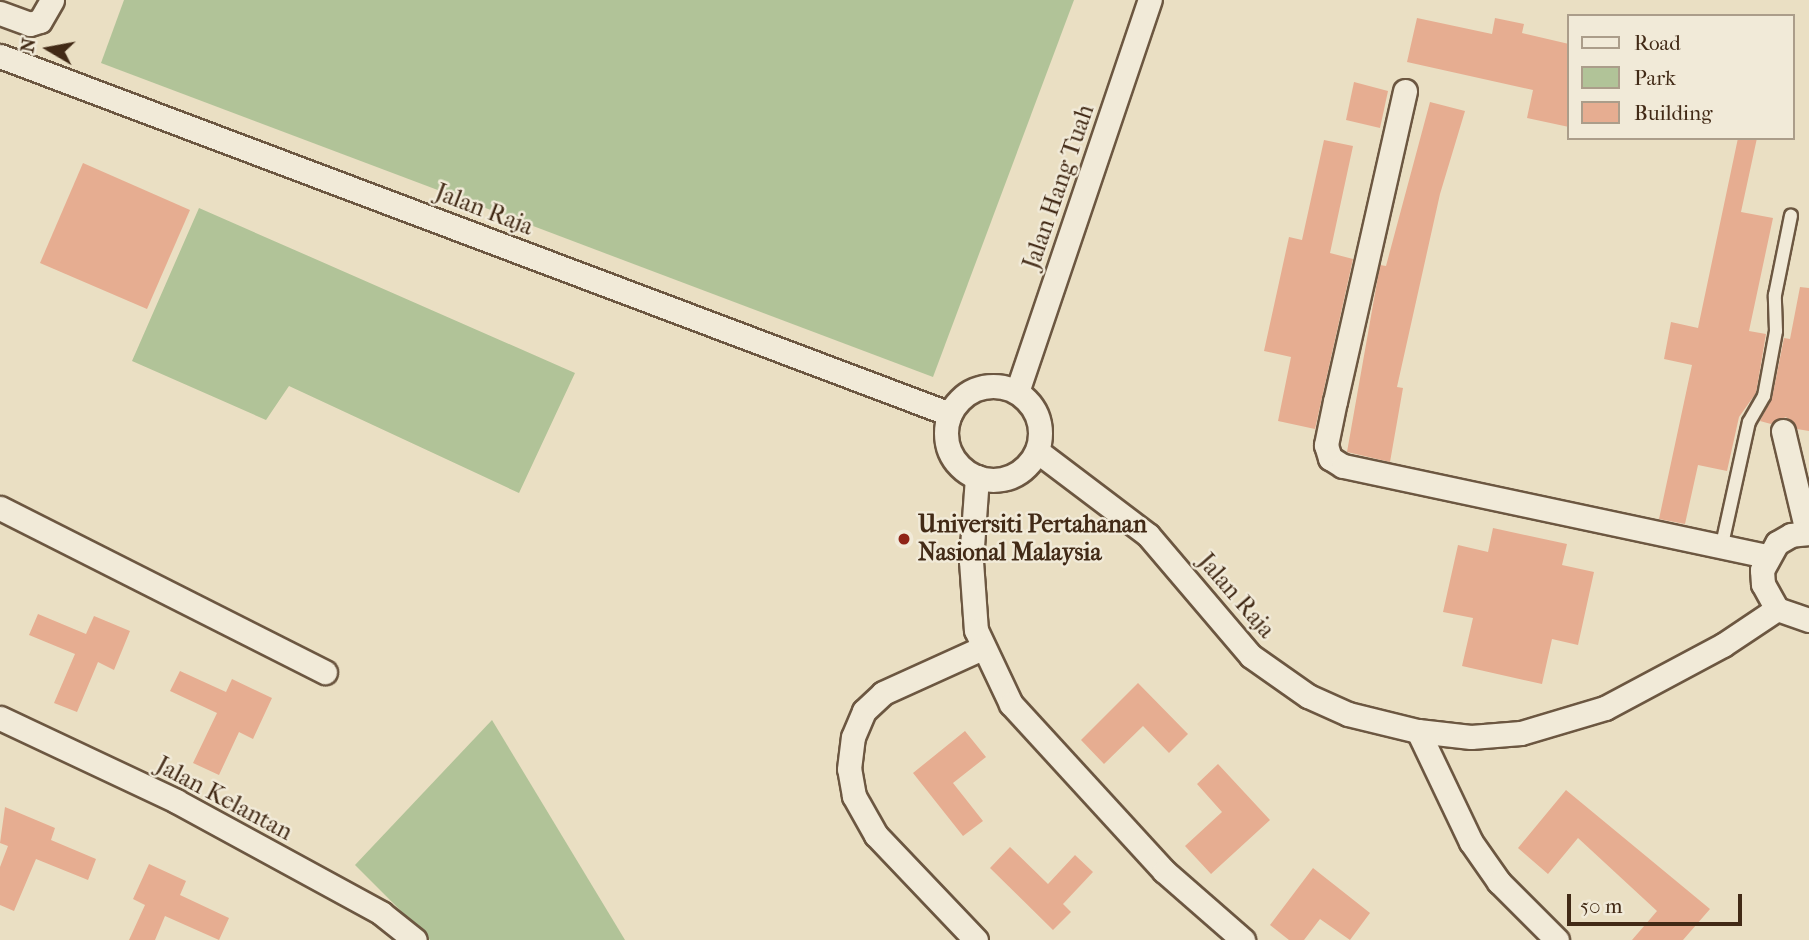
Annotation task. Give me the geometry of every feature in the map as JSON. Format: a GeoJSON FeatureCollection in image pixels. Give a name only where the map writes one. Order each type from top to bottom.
{"type":"FeatureCollection","features":[{"type":"Feature","properties":{"kind":"street"},"geometry":{"type":"LineString","coordinates":[[0,13],[30,24],[40,21],[52,0]]}},
{"type":"Feature","properties":{"kind":"street","name":"Jalan Hang Tuah"},"geometry":{"type":"LineString","coordinates":[[1017,392],[1150,0]]}},
{"type":"Feature","properties":{"kind":"street","name":"Jalan Raja"},"geometry":{"type":"LineString","coordinates":[[0,56],[950,414]]}},
{"type":"Feature","properties":{"kind":"street"},"geometry":{"type":"LineString","coordinates":[[1405,91],[1326,445],[1331,458],[1343,466],[1720,550],[1766,556]]}},
{"type":"Feature","properties":{"kind":"street"},"geometry":{"type":"LineString","coordinates":[[986,386],[1017,392],[1038,418],[1037,451],[1018,473],[1005,479],[977,477],[953,458],[947,436],[950,414],[959,400],[986,386]]}},
{"type":"Feature","properties":{"kind":"street"},"geometry":{"type":"LineString","coordinates":[[1783,431],[1808,533],[1784,539],[1766,556],[1763,584],[1777,609],[1809,620]]}},
{"type":"Feature","properties":{"kind":"street","name":"Jalan Raja"},"geometry":{"type":"LineString","coordinates":[[1037,451],[1148,535],[1251,656],[1308,696],[1348,714],[1418,732],[1471,737],[1521,733],[1605,708],[1723,645],[1777,609]]}},
{"type":"Feature","properties":{"kind":"street"},"geometry":{"type":"LineString","coordinates":[[977,477],[972,597],[982,648],[1011,704],[1164,872],[1243,940]]}},
{"type":"Feature","properties":{"kind":"street"},"geometry":{"type":"LineString","coordinates":[[0,508],[325,672]]}},
{"type":"Feature","properties":{"kind":"street"},"geometry":{"type":"LineString","coordinates":[[976,940],[876,835],[854,796],[849,769],[853,737],[860,720],[883,693],[982,648]]}},
{"type":"Feature","properties":{"kind":"street","name":"Jalan Kelantan"},"geometry":{"type":"LineString","coordinates":[[0,718],[176,801],[381,914],[415,940]]}},
{"type":"Feature","properties":{"kind":"street"},"geometry":{"type":"LineString","coordinates":[[1418,732],[1471,842],[1499,882],[1557,940]]}},
{"type":"Feature","properties":{"kind":"lane"},"geometry":{"type":"LineString","coordinates":[[1720,550],[1749,422],[1764,396],[1776,331],[1775,295],[1791,216]]}},
{"type":"Feature","properties":{"kind":"green space"},"geometry":{"type":"Polygon","coordinates":[[[124,0],[1074,0],[933,377],[101,63],[124,0]]]}},
{"type":"Feature","properties":{"kind":"green space"},"geometry":{"type":"Polygon","coordinates":[[[199,208],[575,373],[519,493],[289,386],[266,420],[132,361],[199,208]]]}},
{"type":"Feature","properties":{"kind":"green space"},"geometry":{"type":"Polygon","coordinates":[[[492,720],[625,940],[430,940],[355,865],[492,720]]]}},
{"type":"Feature","properties":{"kind":"building"},"geometry":{"type":"Polygon","coordinates":[[[1417,18],[1492,34],[1495,18],[1524,24],[1522,33],[1568,44],[1568,127],[1527,118],[1533,90],[1407,62],[1417,18]]]}},
{"type":"Feature","properties":{"kind":"building"},"geometry":{"type":"Polygon","coordinates":[[[1354,82],[1388,91],[1380,128],[1346,120],[1354,82]]]}},
{"type":"Feature","properties":{"kind":"building"},"geometry":{"type":"Polygon","coordinates":[[[1430,102],[1465,111],[1440,194],[1397,387],[1403,388],[1390,462],[1347,452],[1380,265],[1386,266],[1430,102]]]}},
{"type":"Feature","properties":{"kind":"building"},"geometry":{"type":"Polygon","coordinates":[[[1324,140],[1353,146],[1330,253],[1353,259],[1315,429],[1278,421],[1291,357],[1264,351],[1289,237],[1302,240],[1324,140]]]}},
{"type":"Feature","properties":{"kind":"building"},"geometry":{"type":"Polygon","coordinates":[[[1738,140],[1757,140],[1741,212],[1773,218],[1749,331],[1766,334],[1756,393],[1739,417],[1727,471],[1698,465],[1685,524],[1659,519],[1692,365],[1664,359],[1671,322],[1698,328],[1738,140]]]}},
{"type":"Feature","properties":{"kind":"building"},"geometry":{"type":"Polygon","coordinates":[[[83,163],[190,210],[147,309],[40,263],[83,163]]]}},
{"type":"Feature","properties":{"kind":"building"},"geometry":{"type":"Polygon","coordinates":[[[1800,287],[1809,288],[1809,431],[1797,429],[1786,417],[1771,424],[1760,421],[1772,398],[1784,338],[1790,339],[1800,287]]]}},
{"type":"Feature","properties":{"kind":"building"},"geometry":{"type":"Polygon","coordinates":[[[1493,528],[1567,544],[1562,565],[1594,572],[1578,645],[1552,639],[1542,684],[1462,666],[1473,618],[1443,612],[1458,545],[1488,552],[1493,528]]]}},
{"type":"Feature","properties":{"kind":"building"},"geometry":{"type":"Polygon","coordinates":[[[38,614],[86,634],[94,616],[130,631],[114,670],[98,662],[77,712],[54,703],[75,654],[29,635],[38,614]]]}},
{"type":"Feature","properties":{"kind":"building"},"geometry":{"type":"Polygon","coordinates":[[[180,671],[226,692],[232,679],[272,698],[253,739],[239,732],[219,775],[193,763],[217,713],[170,691],[180,671]]]}},
{"type":"Feature","properties":{"kind":"building"},"geometry":{"type":"Polygon","coordinates":[[[1138,683],[1188,734],[1169,753],[1143,726],[1104,764],[1081,740],[1138,683]]]}},
{"type":"Feature","properties":{"kind":"building"},"geometry":{"type":"Polygon","coordinates":[[[965,731],[986,757],[953,783],[983,821],[963,836],[913,773],[965,731]]]}},
{"type":"Feature","properties":{"kind":"building"},"geometry":{"type":"Polygon","coordinates":[[[1218,764],[1270,820],[1211,874],[1185,846],[1222,812],[1197,784],[1218,764]]]}},
{"type":"Feature","properties":{"kind":"building"},"geometry":{"type":"Polygon","coordinates":[[[1566,790],[1710,909],[1683,940],[1632,940],[1657,911],[1578,838],[1548,874],[1518,848],[1566,790]]]}},
{"type":"Feature","properties":{"kind":"building"},"geometry":{"type":"Polygon","coordinates":[[[5,807],[55,828],[51,840],[96,859],[88,880],[36,859],[14,911],[0,905],[0,867],[8,846],[0,843],[5,807]]]}},
{"type":"Feature","properties":{"kind":"building"},"geometry":{"type":"Polygon","coordinates":[[[1010,847],[1048,884],[1075,855],[1093,872],[1063,904],[1071,912],[1053,930],[990,868],[1010,847]]]}},
{"type":"Feature","properties":{"kind":"building"},"geometry":{"type":"Polygon","coordinates":[[[149,864],[186,881],[180,895],[229,918],[219,940],[165,916],[155,940],[129,940],[145,905],[133,899],[149,864]]]}},
{"type":"Feature","properties":{"kind":"building"},"geometry":{"type":"Polygon","coordinates":[[[1313,868],[1370,913],[1350,940],[1320,919],[1304,940],[1289,940],[1270,925],[1313,868]]]}},
{"type":"Feature","properties":{"kind":"place","name":"Universiti Pertahanan Nasional Malaysia"},"geometry":{"type":"Point","coordinates":[904,539]}}]}
